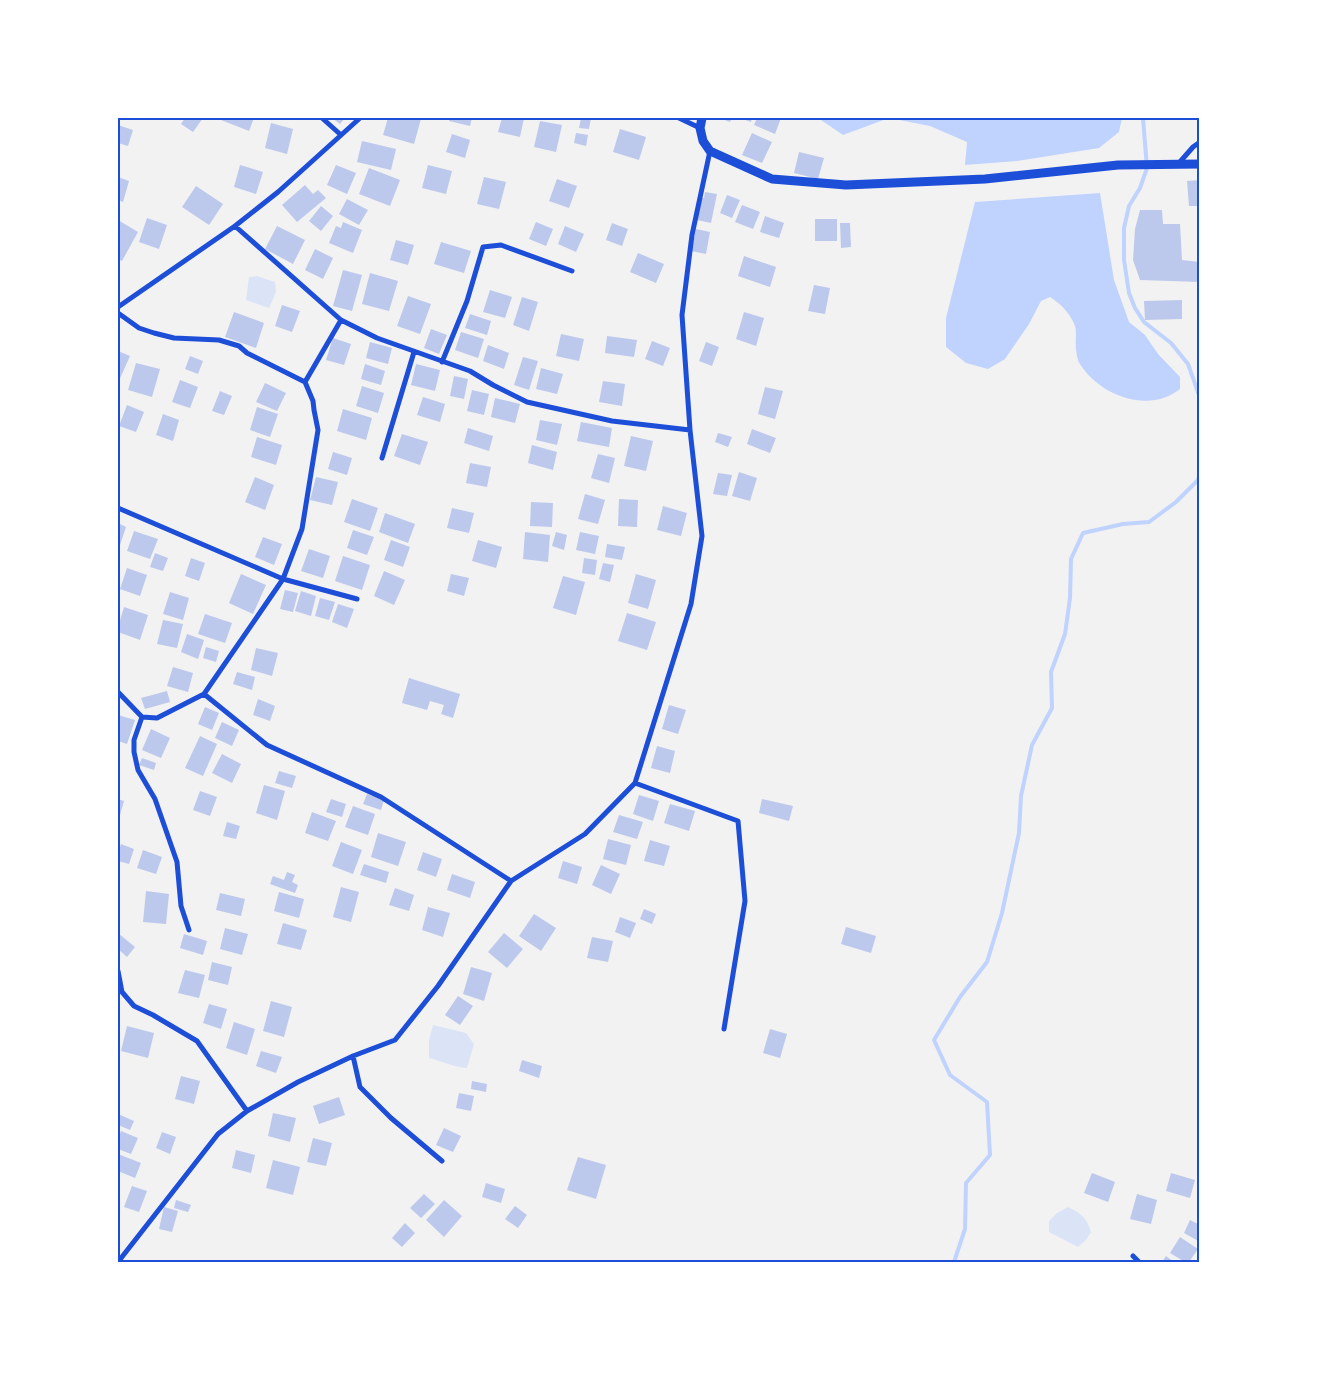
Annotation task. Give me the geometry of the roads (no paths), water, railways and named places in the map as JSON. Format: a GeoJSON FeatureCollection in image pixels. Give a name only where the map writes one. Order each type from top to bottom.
{"type":"FeatureCollection","features":[{"type":"Feature","properties":{"kind":"street"},"geometry":{"type":"LineString","coordinates":[[322,118],[341,135]]}},
{"type":"Feature","properties":{"kind":"street"},"geometry":{"type":"LineString","coordinates":[[118,307],[235,226],[278,192],[360,118]]}},
{"type":"Feature","properties":{"kind":"street"},"geometry":{"type":"LineString","coordinates":[[679,118],[700,128]]}},
{"type":"Feature","properties":{"kind":"street"},"geometry":{"type":"LineString","coordinates":[[702,118],[700,128],[703,140],[710,151],[772,178],[846,185],[985,179],[1132,164],[1200,164]]}},
{"type":"Feature","properties":{"kind":"street"},"geometry":{"type":"LineString","coordinates":[[1174,164],[1200,142]]}},
{"type":"Feature","properties":{"kind":"street"},"geometry":{"type":"LineString","coordinates":[[118,1262],[218,1134],[247,1111],[298,1082],[353,1056],[394,1040],[438,986],[511,881],[585,834],[635,783],[691,604],[702,536],[690,430],[682,315],[692,235],[710,151]]}},
{"type":"Feature","properties":{"kind":"street"},"geometry":{"type":"LineString","coordinates":[[235,226],[341,320],[377,338],[470,371],[527,402],[612,421],[690,430]]}},
{"type":"Feature","properties":{"kind":"street"},"geometry":{"type":"LineString","coordinates":[[442,362],[467,301],[483,247],[501,245],[572,271]]}},
{"type":"Feature","properties":{"kind":"street"},"geometry":{"type":"LineString","coordinates":[[118,312],[139,328],[154,333],[174,338],[219,340],[239,346],[248,353],[305,382],[313,401],[318,430],[302,529],[283,579],[204,694],[157,718],[142,717],[118,692]]}},
{"type":"Feature","properties":{"kind":"street"},"geometry":{"type":"LineString","coordinates":[[305,382],[341,320]]}},
{"type":"Feature","properties":{"kind":"street"},"geometry":{"type":"LineString","coordinates":[[382,458],[414,352]]}},
{"type":"Feature","properties":{"kind":"street"},"geometry":{"type":"LineString","coordinates":[[118,508],[283,579],[357,599]]}},
{"type":"Feature","properties":{"kind":"street"},"geometry":{"type":"LineString","coordinates":[[204,694],[266,745],[381,797],[511,881]]}},
{"type":"Feature","properties":{"kind":"street"},"geometry":{"type":"LineString","coordinates":[[142,717],[134,740],[134,752],[138,770],[155,799],[177,862],[181,906],[189,930]]}},
{"type":"Feature","properties":{"kind":"street"},"geometry":{"type":"LineString","coordinates":[[635,783],[738,820],[745,901],[724,1029]]}},
{"type":"Feature","properties":{"kind":"street"},"geometry":{"type":"LineString","coordinates":[[118,971],[122,992],[134,1006],[198,1041],[247,1111]]}},
{"type":"Feature","properties":{"kind":"street"},"geometry":{"type":"LineString","coordinates":[[353,1056],[360,1087],[391,1118],[442,1161]]}},
{"type":"Feature","properties":{"kind":"street"},"geometry":{"type":"LineString","coordinates":[[1133,1256],[1139,1262]]}},
{"type":"Feature","properties":{"kind":"water"},"geometry":{"type":"Polygon","coordinates":[[[818,118],[889,118],[843,135],[818,118]]]}},
{"type":"Feature","properties":{"kind":"water"},"geometry":{"type":"Polygon","coordinates":[[[889,118],[1122,118],[1119,132],[1099,148],[1017,161],[965,165],[967,142],[930,126],[889,118]]]}},
{"type":"Feature","properties":{"kind":"water"},"geometry":{"type":"Polygon","coordinates":[[[1100,193],[1114,280],[1129,322],[1145,335],[1158,354],[1180,377],[1180,389],[1168,396],[1140,401],[1112,393],[1100,385],[1078,361],[1076,328],[1071,317],[1050,297],[1041,301],[1029,324],[1005,359],[988,369],[966,363],[946,347],[946,318],[975,202],[1100,193]]]}},
{"type":"Feature","properties":{"kind":"waterway"},"geometry":{"type":"LineString","coordinates":[[1143,118],[1147,168],[1140,188],[1129,206],[1124,228],[1124,260],[1129,293],[1135,308],[1144,322],[1171,343],[1188,364],[1200,398]]}},
{"type":"Feature","properties":{"kind":"waterway"},"geometry":{"type":"LineString","coordinates":[[954,1262],[965,1229],[966,1183],[990,1155],[987,1102],[950,1075],[934,1040],[960,997],[987,962],[1002,913],[1019,833],[1021,796],[1032,745],[1052,708],[1051,672],[1065,634],[1070,598],[1071,559],[1083,533],[1123,524],[1149,522],[1176,502],[1198,480],[1200,474]]}}]}
